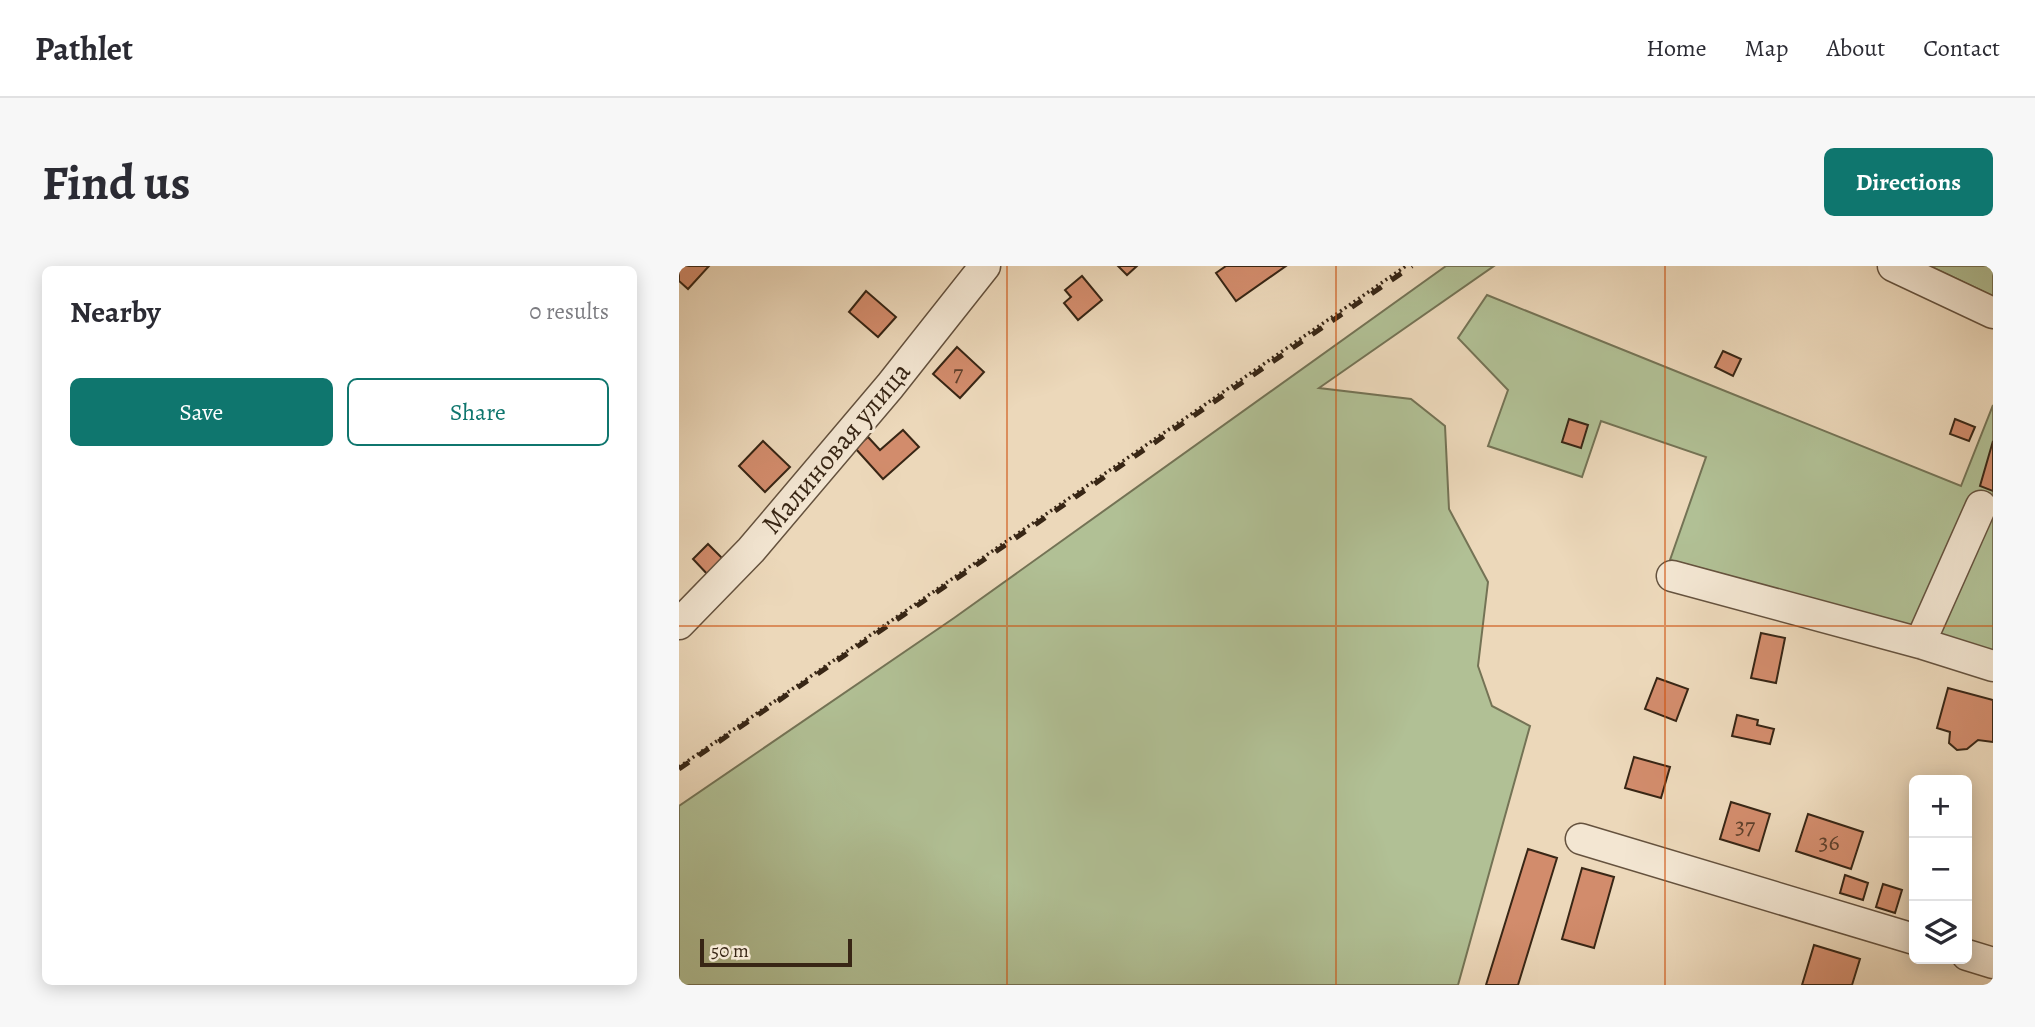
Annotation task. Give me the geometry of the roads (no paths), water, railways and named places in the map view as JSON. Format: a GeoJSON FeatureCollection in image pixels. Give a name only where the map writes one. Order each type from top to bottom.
{"type":"FeatureCollection","features":[{"type":"Feature","properties":{"kind":"street","name":"Малиновая улица"},"geometry":{"type":"LineString","coordinates":[[679,624],[760,540],[890,386],[985,266]]}},
{"type":"Feature","properties":{"kind":"street"},"geometry":{"type":"LineString","coordinates":[[1893,266],[1993,313]]}},
{"type":"Feature","properties":{"kind":"street"},"geometry":{"type":"LineString","coordinates":[[1920,643],[1981,506]]}},
{"type":"Feature","properties":{"kind":"street"},"geometry":{"type":"LineString","coordinates":[[1672,576],[1920,643],[1993,667]]}},
{"type":"Feature","properties":{"kind":"street"},"geometry":{"type":"LineString","coordinates":[[1581,839],[1909,937]]}},
{"type":"Feature","properties":{"kind":"street"},"geometry":{"type":"LineString","coordinates":[[1972,957],[1993,963]]}},
{"type":"Feature","properties":{"kind":"railway"},"geometry":{"type":"LineString","coordinates":[[679,769],[1412,266]]}}]}
